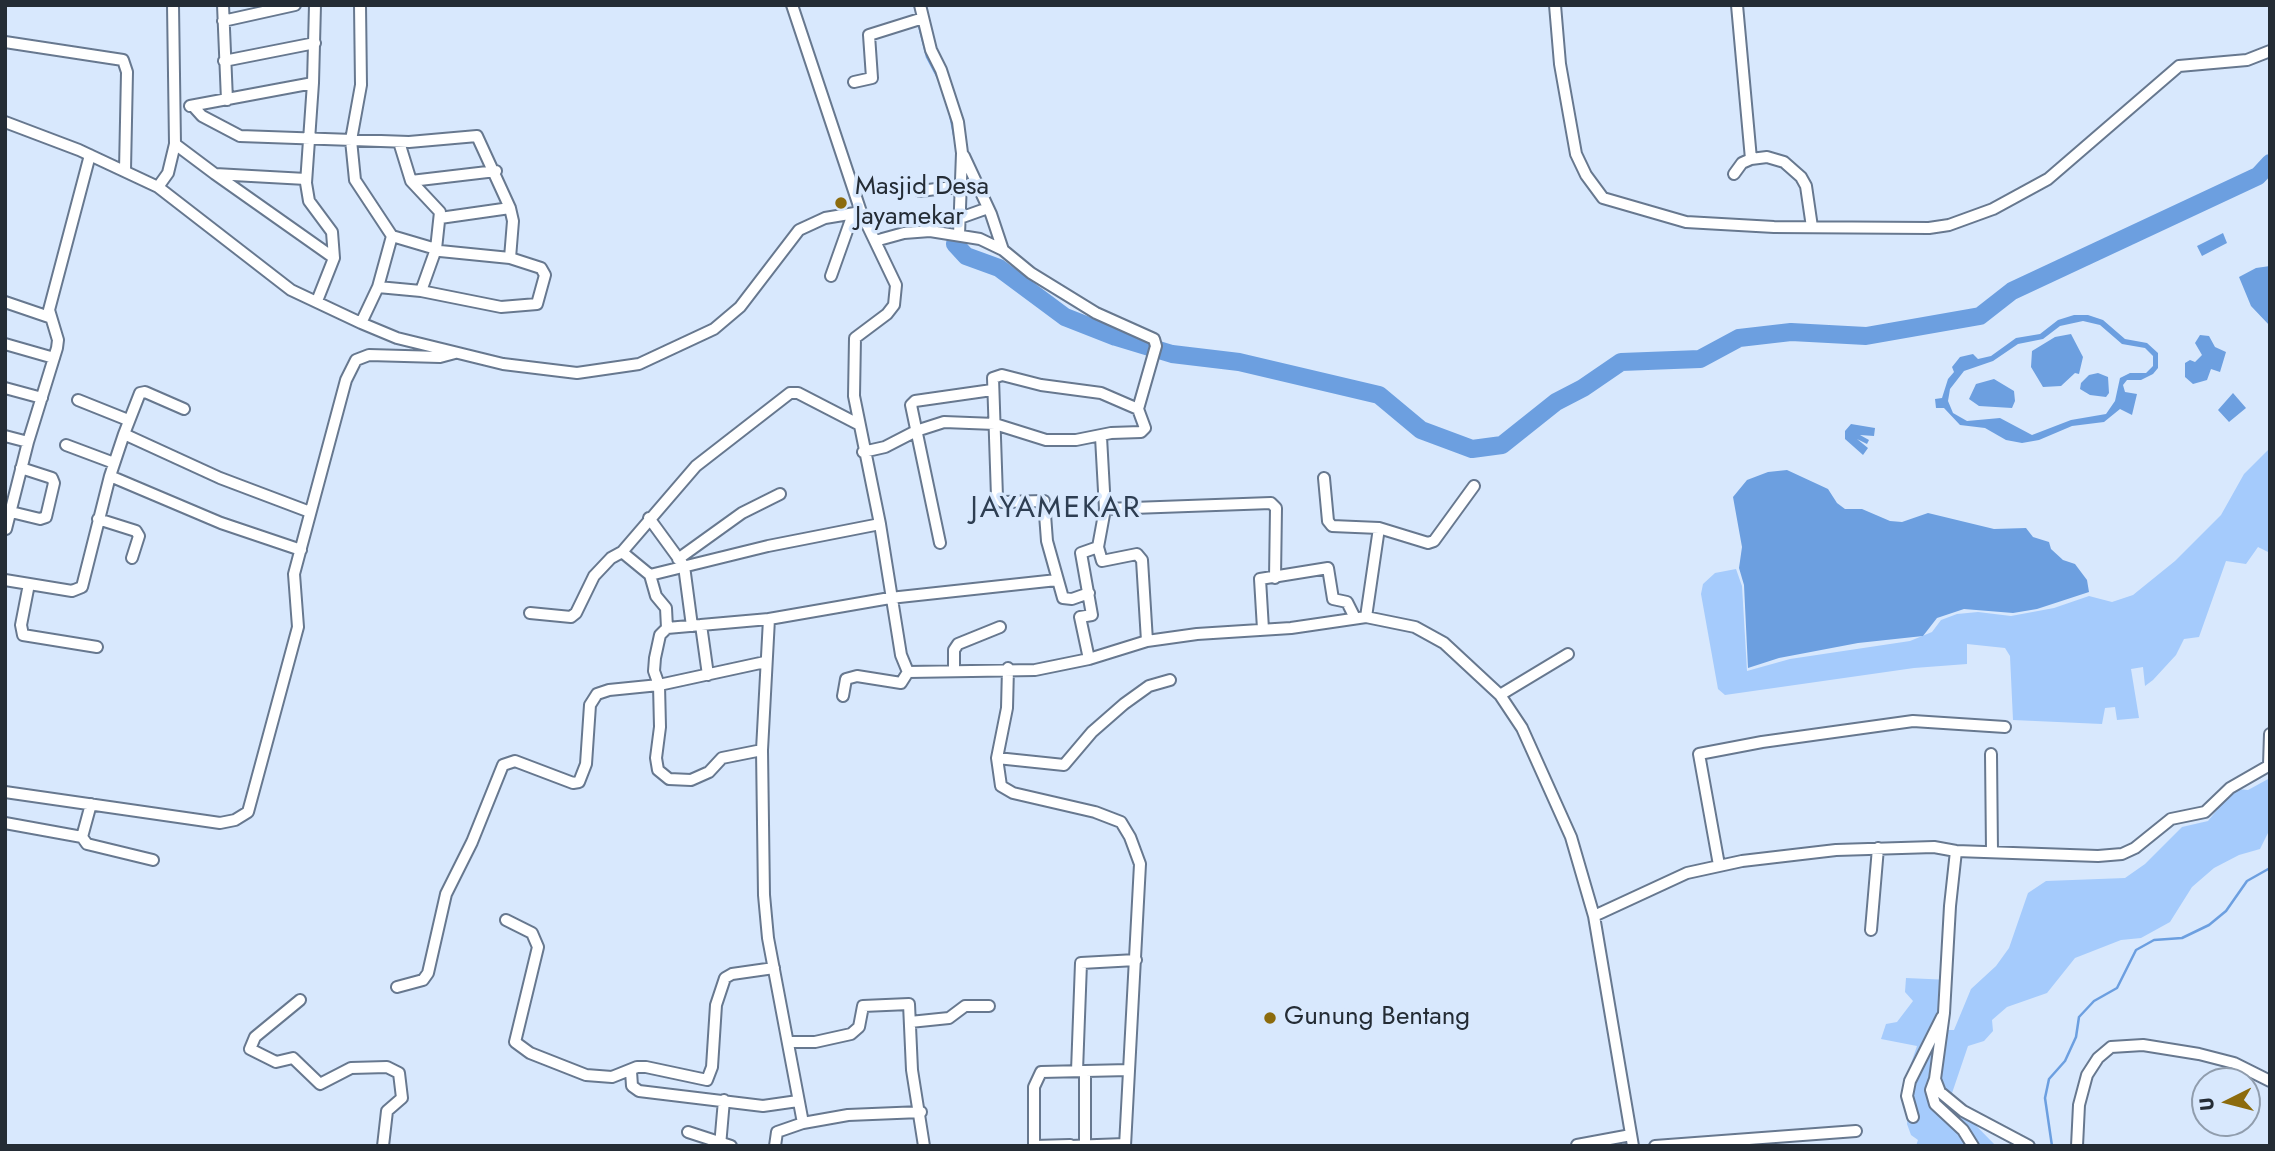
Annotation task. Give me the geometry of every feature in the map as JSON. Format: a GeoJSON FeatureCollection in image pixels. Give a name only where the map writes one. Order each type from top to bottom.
{"type":"FeatureCollection","features":[{"type":"Feature","properties":{"kind":"street"},"geometry":{"type":"LineString","coordinates":[[158,187],[171,166],[175,144],[177,108],[173,5]]}},
{"type":"Feature","properties":{"kind":"street"},"geometry":{"type":"LineString","coordinates":[[223,5],[226,100]]}},
{"type":"Feature","properties":{"kind":"street"},"geometry":{"type":"LineString","coordinates":[[223,21],[295,5]]}},
{"type":"Feature","properties":{"kind":"street"},"geometry":{"type":"LineString","coordinates":[[314,5],[315,43],[306,179],[309,201],[332,232],[334,258],[317,301]]}},
{"type":"Feature","properties":{"kind":"street"},"geometry":{"type":"LineString","coordinates":[[360,5],[361,85],[351,140],[355,180],[392,236],[436,249],[510,258],[544,271],[541,298],[537,304],[501,307],[421,291],[378,287]]}},
{"type":"Feature","properties":{"kind":"street"},"geometry":{"type":"LineString","coordinates":[[792,5],[857,213],[875,241],[896,285],[897,295],[887,314],[855,338],[853,397],[880,524],[901,655],[908,671]]}},
{"type":"Feature","properties":{"kind":"street"},"geometry":{"type":"LineString","coordinates":[[920,5],[920,19],[950,94],[958,122],[962,153],[959,235]]}},
{"type":"Feature","properties":{"kind":"street"},"geometry":{"type":"LineString","coordinates":[[1555,5],[1560,64],[1576,154],[1600,195],[1656,215],[1686,222],[1929,228],[1970,218],[2048,179],[2179,66],[2247,60],[2270,51]]}},
{"type":"Feature","properties":{"kind":"street"},"geometry":{"type":"LineString","coordinates":[[1737,5],[1751,159]]}},
{"type":"Feature","properties":{"kind":"street"},"geometry":{"type":"LineString","coordinates":[[854,82],[872,78],[869,36],[920,19]]}},
{"type":"Feature","properties":{"kind":"street"},"geometry":{"type":"LineString","coordinates":[[5,42],[123,60],[127,72],[125,170]]}},
{"type":"Feature","properties":{"kind":"street"},"geometry":{"type":"LineString","coordinates":[[224,61],[315,43]]}},
{"type":"Feature","properties":{"kind":"street"},"geometry":{"type":"LineString","coordinates":[[177,108],[313,83]]}},
{"type":"Feature","properties":{"kind":"street"},"geometry":{"type":"LineString","coordinates":[[193,106],[202,116],[240,136],[310,136],[399,142],[477,136],[496,171],[510,208],[510,258]]}},
{"type":"Feature","properties":{"kind":"street"},"geometry":{"type":"LineString","coordinates":[[5,122],[90,155],[158,187],[291,290],[361,323],[397,338],[503,364],[577,373],[639,364],[714,329],[740,307],[799,230],[825,218],[857,213]]}},
{"type":"Feature","properties":{"kind":"street"},"geometry":{"type":"LineString","coordinates":[[399,142],[411,181],[437,207],[440,218],[436,249],[421,291]]}},
{"type":"Feature","properties":{"kind":"street"},"geometry":{"type":"LineString","coordinates":[[175,144],[334,258]]}},
{"type":"Feature","properties":{"kind":"street"},"geometry":{"type":"LineString","coordinates":[[962,153],[988,208],[1003,250]]}},
{"type":"Feature","properties":{"kind":"street"},"geometry":{"type":"LineString","coordinates":[[6,529],[28,442],[54,358],[58,340],[49,317],[90,155]]}},
{"type":"Feature","properties":{"kind":"street"},"geometry":{"type":"LineString","coordinates":[[1734,174],[1742,163],[1751,159],[1767,157],[1784,162],[1801,177],[1809,200],[1812,227]]}},
{"type":"Feature","properties":{"kind":"street"},"geometry":{"type":"LineString","coordinates":[[411,181],[496,171]]}},
{"type":"Feature","properties":{"kind":"street"},"geometry":{"type":"LineString","coordinates":[[215,174],[306,179]]}},
{"type":"Feature","properties":{"kind":"street"},"geometry":{"type":"LineString","coordinates":[[920,191],[961,186]]}},
{"type":"Feature","properties":{"kind":"street"},"geometry":{"type":"LineString","coordinates":[[440,218],[510,208]]}},
{"type":"Feature","properties":{"kind":"street"},"geometry":{"type":"LineString","coordinates":[[960,218],[988,208]]}},
{"type":"Feature","properties":{"kind":"street"},"geometry":{"type":"LineString","coordinates":[[831,276],[857,213]]}},
{"type":"Feature","properties":{"kind":"street"},"geometry":{"type":"LineString","coordinates":[[875,241],[930,231],[980,239],[1003,250],[1096,313],[1154,340],[1156,346],[1138,409]]}},
{"type":"Feature","properties":{"kind":"street"},"geometry":{"type":"LineString","coordinates":[[361,323],[378,287],[392,236]]}},
{"type":"Feature","properties":{"kind":"street"},"geometry":{"type":"LineString","coordinates":[[5,302],[49,317]]}},
{"type":"Feature","properties":{"kind":"street"},"geometry":{"type":"LineString","coordinates":[[5,344],[54,358]]}},
{"type":"Feature","properties":{"kind":"street"},"geometry":{"type":"LineString","coordinates":[[5,792],[220,823],[235,820],[248,812],[298,627],[294,574],[346,380],[356,360],[369,355],[440,357],[458,352]]}},
{"type":"Feature","properties":{"kind":"street"},"geometry":{"type":"LineString","coordinates":[[863,452],[886,447],[916,431],[944,422],[995,424],[1046,440],[1101,437],[1111,433],[1144,430],[1138,409],[1101,393],[1041,385],[1002,375],[993,378],[992,390],[995,424],[997,497],[1002,502],[1044,500],[1047,541],[1063,598],[1067,600],[1088,593]]}},
{"type":"Feature","properties":{"kind":"street"},"geometry":{"type":"LineString","coordinates":[[5,388],[42,398]]}},
{"type":"Feature","properties":{"kind":"street"},"geometry":{"type":"LineString","coordinates":[[940,543],[911,405],[915,401],[992,390]]}},
{"type":"Feature","properties":{"kind":"street"},"geometry":{"type":"LineString","coordinates":[[5,580],[72,591],[82,587],[110,476],[128,420],[140,393],[145,391],[184,409]]}},
{"type":"Feature","properties":{"kind":"street"},"geometry":{"type":"LineString","coordinates":[[530,613],[571,617],[576,613],[594,576],[611,558],[622,552],[696,466],[790,393],[798,393],[858,424]]}},
{"type":"Feature","properties":{"kind":"street"},"geometry":{"type":"LineString","coordinates":[[78,400],[128,420]]}},
{"type":"Feature","properties":{"kind":"street"},"geometry":{"type":"LineString","coordinates":[[124,434],[220,478],[310,512]]}},
{"type":"Feature","properties":{"kind":"street"},"geometry":{"type":"LineString","coordinates":[[5,436],[28,442]]}},
{"type":"Feature","properties":{"kind":"street"},"geometry":{"type":"LineString","coordinates":[[1101,437],[1105,509],[1098,547],[1102,561],[1137,554],[1142,560],[1147,642]]}},
{"type":"Feature","properties":{"kind":"street"},"geometry":{"type":"LineString","coordinates":[[66,445],[114,463]]}},
{"type":"Feature","properties":{"kind":"street"},"geometry":{"type":"LineString","coordinates":[[11,512],[40,519],[46,517],[54,483],[52,478],[21,468]]}},
{"type":"Feature","properties":{"kind":"street"},"geometry":{"type":"LineString","coordinates":[[110,476],[221,523],[301,551]]}},
{"type":"Feature","properties":{"kind":"street"},"geometry":{"type":"LineString","coordinates":[[1324,478],[1328,521],[1332,526],[1378,528],[1428,543],[1434,541],[1474,486]]}},
{"type":"Feature","properties":{"kind":"street"},"geometry":{"type":"LineString","coordinates":[[681,563],[700,544],[742,513],[780,494]]}},
{"type":"Feature","properties":{"kind":"street"},"geometry":{"type":"LineString","coordinates":[[1105,509],[1271,503],[1276,508],[1276,578]]}},
{"type":"Feature","properties":{"kind":"street"},"geometry":{"type":"LineString","coordinates":[[649,518],[681,563],[708,675]]}},
{"type":"Feature","properties":{"kind":"street"},"geometry":{"type":"LineString","coordinates":[[98,519],[136,531],[139,536],[132,558]]}},
{"type":"Feature","properties":{"kind":"street"},"geometry":{"type":"LineString","coordinates":[[650,575],[681,563],[709,562],[768,546],[880,524]]}},
{"type":"Feature","properties":{"kind":"street"},"geometry":{"type":"LineString","coordinates":[[1360,617],[1378,528]]}},
{"type":"Feature","properties":{"kind":"street"},"geometry":{"type":"LineString","coordinates":[[700,544],[709,562]]}},
{"type":"Feature","properties":{"kind":"street"},"geometry":{"type":"LineString","coordinates":[[1089,659],[1080,617],[1092,615],[1081,553],[1098,547]]}},
{"type":"Feature","properties":{"kind":"street"},"geometry":{"type":"LineString","coordinates":[[622,552],[650,575],[656,596],[666,608],[667,628]]}},
{"type":"Feature","properties":{"kind":"street"},"geometry":{"type":"LineString","coordinates":[[1263,629],[1260,579],[1328,568],[1333,599],[1347,602],[1360,617]]}},
{"type":"Feature","properties":{"kind":"street"},"geometry":{"type":"LineString","coordinates":[[762,750],[722,758],[709,772],[691,780],[676,781],[663,776],[656,758],[660,727],[659,685],[654,671],[660,635],[667,628],[769,619],[890,598],[1057,580]]}},
{"type":"Feature","properties":{"kind":"street"},"geometry":{"type":"LineString","coordinates":[[29,584],[21,625],[23,635],[97,647]]}},
{"type":"Feature","properties":{"kind":"street"},"geometry":{"type":"LineString","coordinates":[[908,671],[1008,668],[1035,670],[1089,659],[1147,642],[1197,634],[1360,617],[1415,627],[1444,643],[1500,695],[1542,766],[1571,837],[1594,916],[1632,1140],[1577,1145]]}},
{"type":"Feature","properties":{"kind":"street"},"geometry":{"type":"LineString","coordinates":[[769,619],[762,750],[764,895],[774,968],[803,1123]]}},
{"type":"Feature","properties":{"kind":"street"},"geometry":{"type":"LineString","coordinates":[[954,670],[954,650],[958,644],[1000,628]]}},
{"type":"Feature","properties":{"kind":"street"},"geometry":{"type":"LineString","coordinates":[[1500,695],[1568,654]]}},
{"type":"Feature","properties":{"kind":"street"},"geometry":{"type":"LineString","coordinates":[[397,987],[423,980],[428,973],[444,916],[446,894],[472,842],[503,765],[514,761],[573,783],[579,782],[586,764],[593,699],[604,691],[659,685],[765,662]]}},
{"type":"Feature","properties":{"kind":"street"},"geometry":{"type":"LineString","coordinates":[[1008,668],[1007,708],[998,758],[999,780],[1006,791],[1095,812],[1124,824],[1140,864],[1125,1145],[1034,1146],[1034,1097],[1041,1072],[1129,1070]]}},
{"type":"Feature","properties":{"kind":"street"},"geometry":{"type":"LineString","coordinates":[[843,696],[846,679],[857,676],[901,683],[908,671]]}},
{"type":"Feature","properties":{"kind":"street"},"geometry":{"type":"LineString","coordinates":[[998,758],[1064,765],[1092,732],[1124,704],[1149,686],[1170,680]]}},
{"type":"Feature","properties":{"kind":"street"},"geometry":{"type":"LineString","coordinates":[[1720,865],[1699,754],[1762,742],[1913,721],[2005,727]]}},
{"type":"Feature","properties":{"kind":"street"},"geometry":{"type":"LineString","coordinates":[[1594,916],[1663,882],[1720,865],[1836,850],[1934,847],[1956,851],[2098,856],[2122,854],[2135,848],[2171,819],[2204,812],[2230,788],[2269,765],[2270,734]]}},
{"type":"Feature","properties":{"kind":"street"},"geometry":{"type":"LineString","coordinates":[[1991,754],[1992,851]]}},
{"type":"Feature","properties":{"kind":"street"},"geometry":{"type":"LineString","coordinates":[[82,837],[91,804]]}},
{"type":"Feature","properties":{"kind":"street"},"geometry":{"type":"LineString","coordinates":[[5,823],[82,837],[88,844],[153,860]]}},
{"type":"Feature","properties":{"kind":"street"},"geometry":{"type":"LineString","coordinates":[[1871,930],[1878,848]]}},
{"type":"Feature","properties":{"kind":"street"},"geometry":{"type":"LineString","coordinates":[[1956,851],[1944,1013],[1935,1079],[1931,1090],[1935,1104],[1963,1130],[1973,1146]]}},
{"type":"Feature","properties":{"kind":"street"},"geometry":{"type":"LineString","coordinates":[[506,920],[532,933],[537,941],[514,1037],[517,1045],[530,1053],[586,1075],[604,1077],[646,1067],[703,1081],[709,1078],[716,1004],[725,978],[732,974],[774,968]]}},
{"type":"Feature","properties":{"kind":"street"},"geometry":{"type":"LineString","coordinates":[[1085,1145],[1081,1071],[1081,962],[1136,960]]}},
{"type":"Feature","properties":{"kind":"street"},"geometry":{"type":"LineString","coordinates":[[300,1000],[255,1037],[250,1049],[276,1062],[293,1058],[320,1084],[351,1068],[387,1068],[399,1073],[402,1098],[387,1111],[383,1146]]}},
{"type":"Feature","properties":{"kind":"street"},"geometry":{"type":"LineString","coordinates":[[789,1042],[815,1042],[851,1034],[859,1027],[863,1006],[907,1003],[912,1070],[921,1112],[924,1146]]}},
{"type":"Feature","properties":{"kind":"street"},"geometry":{"type":"LineString","coordinates":[[910,1021],[949,1018],[965,1006],[989,1006]]}},
{"type":"Feature","properties":{"kind":"street"},"geometry":{"type":"LineString","coordinates":[[1913,1117],[1907,1096],[1910,1081],[1944,1013]]}},
{"type":"Feature","properties":{"kind":"street"},"geometry":{"type":"LineString","coordinates":[[2077,1146],[2081,1096],[2087,1075],[2098,1058],[2111,1047],[2143,1045],[2199,1054],[2234,1063],[2270,1081]]}},
{"type":"Feature","properties":{"kind":"street"},"geometry":{"type":"LineString","coordinates":[[631,1071],[632,1086],[639,1091],[763,1105],[798,1101]]}},
{"type":"Feature","properties":{"kind":"street"},"geometry":{"type":"LineString","coordinates":[[1935,1079],[1940,1092],[1963,1111],[2029,1146]]}},
{"type":"Feature","properties":{"kind":"street"},"geometry":{"type":"LineString","coordinates":[[720,1143],[724,1100]]}},
{"type":"Feature","properties":{"kind":"street"},"geometry":{"type":"LineString","coordinates":[[775,1146],[777,1132],[803,1123],[848,1115],[921,1112]]}},
{"type":"Feature","properties":{"kind":"street"},"geometry":{"type":"LineString","coordinates":[[1655,1146],[1856,1131]]}},
{"type":"Feature","properties":{"kind":"street"},"geometry":{"type":"LineString","coordinates":[[688,1132],[731,1146]]}},
{"type":"Feature","properties":{"kind":"shaded area"},"geometry":{"type":"Polygon","coordinates":[[[2223,233],[2227,243],[2202,256],[2197,246],[2223,233]]]}},
{"type":"Feature","properties":{"kind":"shaded area"},"geometry":{"type":"Polygon","coordinates":[[[2270,266],[2270,326],[2251,306],[2239,277],[2256,268],[2270,266]]]}},
{"type":"Feature","properties":{"kind":"shaded area"},"geometry":{"type":"Polygon","coordinates":[[[2074,315],[2088,315],[2103,320],[2125,339],[2147,343],[2158,353],[2158,368],[2153,374],[2141,380],[2127,380],[2123,385],[2125,392],[2137,394],[2132,415],[2120,409],[2104,422],[2072,426],[2039,440],[2022,443],[2006,440],[1985,428],[1960,425],[1944,408],[1936,408],[1935,399],[1942,398],[1948,379],[1954,372],[1952,367],[1960,357],[1973,354],[1978,359],[1991,356],[2016,338],[2040,334],[2058,320],[2074,315]],[[2083,321],[2060,326],[2043,339],[2018,344],[1993,361],[1964,371],[1950,389],[1948,401],[1953,413],[1967,421],[2000,418],[2032,435],[2071,420],[2106,414],[2115,401],[2120,378],[2130,373],[2146,373],[2153,366],[2153,356],[2145,348],[2122,344],[2100,325],[2083,321]]]}},
{"type":"Feature","properties":{"kind":"shaded area"},"geometry":{"type":"Polygon","coordinates":[[[2071,334],[2083,357],[2079,374],[2075,373],[2061,386],[2043,387],[2031,367],[2032,351],[2055,337],[2071,334]]]}},
{"type":"Feature","properties":{"kind":"shaded area"},"geometry":{"type":"Polygon","coordinates":[[[2200,335],[2209,336],[2215,347],[2226,352],[2220,372],[2211,369],[2207,380],[2193,384],[2185,377],[2185,363],[2190,360],[2195,362],[2202,355],[2195,343],[2200,335]]]}},
{"type":"Feature","properties":{"kind":"shaded area"},"geometry":{"type":"Polygon","coordinates":[[[2098,373],[2108,377],[2109,393],[2106,397],[2090,395],[2080,389],[2081,383],[2089,375],[2098,373]]]}},
{"type":"Feature","properties":{"kind":"shaded area"},"geometry":{"type":"Polygon","coordinates":[[[1994,379],[2014,391],[2015,401],[2012,408],[1979,406],[1969,399],[1976,384],[1994,379]]]}},
{"type":"Feature","properties":{"kind":"shaded area"},"geometry":{"type":"Polygon","coordinates":[[[2233,393],[2246,408],[2229,422],[2218,410],[2233,393]]]}},
{"type":"Feature","properties":{"kind":"shaded area"},"geometry":{"type":"Polygon","coordinates":[[[1851,424],[1875,428],[1874,436],[1860,435],[1869,440],[1867,444],[1857,439],[1868,448],[1863,455],[1845,439],[1845,431],[1851,424]]]}},
{"type":"Feature","properties":{"kind":"shaded area"},"geometry":{"type":"Polygon","coordinates":[[[2270,448],[2270,553],[2258,547],[2246,564],[2226,561],[2199,637],[2184,639],[2176,655],[2153,680],[2145,686],[2143,667],[2131,669],[2139,718],[2117,720],[2115,707],[2105,708],[2102,724],[2013,720],[2010,656],[2005,648],[1967,644],[1967,664],[1914,668],[1725,695],[1718,689],[1701,594],[1703,584],[1715,573],[1736,569],[1742,586],[1747,671],[1790,659],[1910,641],[1932,632],[1941,620],[1957,614],[1978,612],[2011,616],[2054,608],[2089,596],[2112,602],[2133,595],[2175,561],[2221,515],[2244,474],[2270,448]]]}},
{"type":"Feature","properties":{"kind":"shaded area"},"geometry":{"type":"Polygon","coordinates":[[[1787,470],[1828,489],[1837,503],[1845,509],[1862,509],[1890,521],[1902,522],[1928,513],[1994,529],[2026,528],[2033,537],[2049,542],[2051,549],[2063,560],[2075,564],[2087,580],[2089,592],[2037,609],[2013,613],[1964,609],[1937,618],[1923,636],[1858,643],[1779,658],[1748,668],[1744,585],[1739,568],[1742,547],[1733,497],[1747,480],[1768,472],[1787,470]]]}},
{"type":"Feature","properties":{"kind":"shaded area"},"geometry":{"type":"Polygon","coordinates":[[[2270,778],[2270,829],[2260,849],[2239,855],[2214,868],[2192,887],[2170,922],[2141,938],[2121,940],[2075,958],[2047,993],[2007,1007],[1992,1020],[1993,1031],[1984,1041],[1968,1046],[1950,1099],[1996,1146],[1916,1146],[1918,1140],[1911,1135],[1907,1124],[1909,1106],[1903,1087],[1917,1046],[1881,1039],[1886,1024],[1897,1022],[1913,1001],[1905,992],[1906,978],[1951,980],[1947,1030],[1954,1030],[1971,989],[1996,966],[2009,948],[2028,893],[2046,881],[2125,878],[2145,864],[2182,827],[2208,821],[2228,796],[2238,789],[2248,790],[2270,778]]]}},
{"type":"Feature","properties":{"kind":"waterway"},"geometry":{"type":"LineString","coordinates":[[918,22],[927,57],[938,78]]}},
{"type":"Feature","properties":{"kind":"waterway"},"geometry":{"type":"LineString","coordinates":[[950,114],[954,135]]}},
{"type":"Feature","properties":{"kind":"waterway"},"geometry":{"type":"LineString","coordinates":[[956,239],[955,244],[966,256],[999,268],[1065,317],[1116,337],[1172,354],[1239,362],[1379,395],[1421,430],[1472,449],[1502,445],[1556,402],[1583,388],[1621,362],[1700,359],[1739,338],[1791,332],[1866,336],[1980,316],[2012,291],[2258,176],[2270,163]]}},
{"type":"Feature","properties":{"kind":"waterway"},"geometry":{"type":"LineString","coordinates":[[2052,1146],[2045,1098],[2049,1079],[2065,1061],[2076,1037],[2079,1017],[2094,1001],[2117,988],[2136,950],[2154,940],[2182,938],[2209,925],[2226,911],[2247,881],[2270,868]]}},
{"type":"Feature","properties":{"kind":"place","name":"Masjid Desa Jayamekar"},"geometry":{"type":"Point","coordinates":[841,203]}},
{"type":"Feature","properties":{"kind":"place","name":"Gunung Bentang"},"geometry":{"type":"Point","coordinates":[1270,1018]}},
{"type":"Feature","properties":{"kind":"district","name":"JAYAMEKAR"},"geometry":{"type":"Point","coordinates":[1056,510]}}]}
